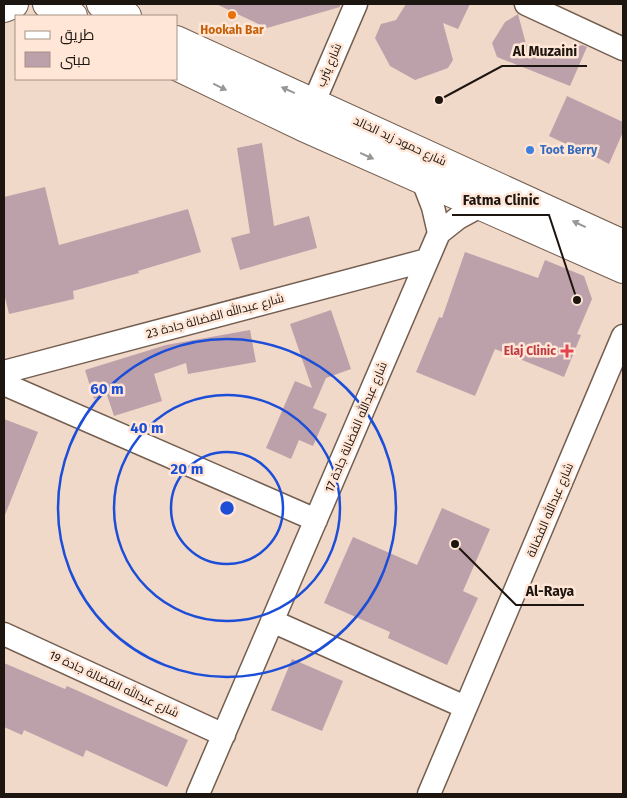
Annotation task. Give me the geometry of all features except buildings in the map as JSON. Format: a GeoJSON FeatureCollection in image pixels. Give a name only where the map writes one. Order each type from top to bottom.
{"type":"FeatureCollection","features":[{"type":"Feature","properties":{"kind":"main road"},"geometry":{"type":"LineString","coordinates":[[4,8],[14,4]]}},
{"type":"Feature","properties":{"kind":"main road"},"geometry":{"type":"LineString","coordinates":[[47,4],[71,15]]}},
{"type":"Feature","properties":{"kind":"main road"},"geometry":{"type":"LineString","coordinates":[[101,4],[125,15]]}},
{"type":"Feature","properties":{"kind":"main road","name":"شارع حمود زيد الخالد"},"geometry":{"type":"LineString","coordinates":[[178,41],[314,101],[623,244]]}},
{"type":"Feature","properties":{"kind":"main road"},"geometry":{"type":"LineString","coordinates":[[178,67],[303,127],[623,269]]}},
{"type":"Feature","properties":{"kind":"street","name":"شارع يثرب"},"geometry":{"type":"LineString","coordinates":[[303,127],[356,4]]}},
{"type":"Feature","properties":{"kind":"street"},"geometry":{"type":"LineString","coordinates":[[526,4],[623,49]]}},
{"type":"Feature","properties":{"kind":"street"},"geometry":{"type":"LineString","coordinates":[[423,181],[433,207],[439,233]]}},
{"type":"Feature","properties":{"kind":"street","name":"شارع عبدالله الفضالة جادة 17"},"geometry":{"type":"LineString","coordinates":[[198,794],[439,233],[458,218],[480,206]]}},
{"type":"Feature","properties":{"kind":"street","name":"شارع عبدالله الفضالة جادة 23"},"geometry":{"type":"LineString","coordinates":[[4,372],[427,260]]}},
{"type":"Feature","properties":{"kind":"street","name":"شارع عبدالله الفضالة"},"geometry":{"type":"LineString","coordinates":[[429,794],[623,336]]}},
{"type":"Feature","properties":{"kind":"street"},"geometry":{"type":"LineString","coordinates":[[4,384],[316,520]]}},
{"type":"Feature","properties":{"kind":"street"},"geometry":{"type":"LineString","coordinates":[[272,621],[465,707]]}},
{"type":"Feature","properties":{"kind":"street","name":"شارع عبدالله الفضالة جادة 19"},"geometry":{"type":"LineString","coordinates":[[4,634],[224,735]]}},
{"type":"Feature","properties":{"kind":"place","name":"Hookah Bar"},"geometry":{"type":"Point","coordinates":[232,15]}},
{"type":"Feature","properties":{"kind":"place","name":"Al Muzaini"},"geometry":{"type":"Point","coordinates":[439,100]}},
{"type":"Feature","properties":{"kind":"place","name":"Toot Berry"},"geometry":{"type":"Point","coordinates":[530,150]}},
{"type":"Feature","properties":{"kind":"place","name":"Fatma Clinic"},"geometry":{"type":"Point","coordinates":[577,300]}},
{"type":"Feature","properties":{"kind":"place","name":"Elaj Clinic"},"geometry":{"type":"Point","coordinates":[567,351]}},
{"type":"Feature","properties":{"kind":"place","name":"Al-Raya"},"geometry":{"type":"Point","coordinates":[455,544]}}]}
